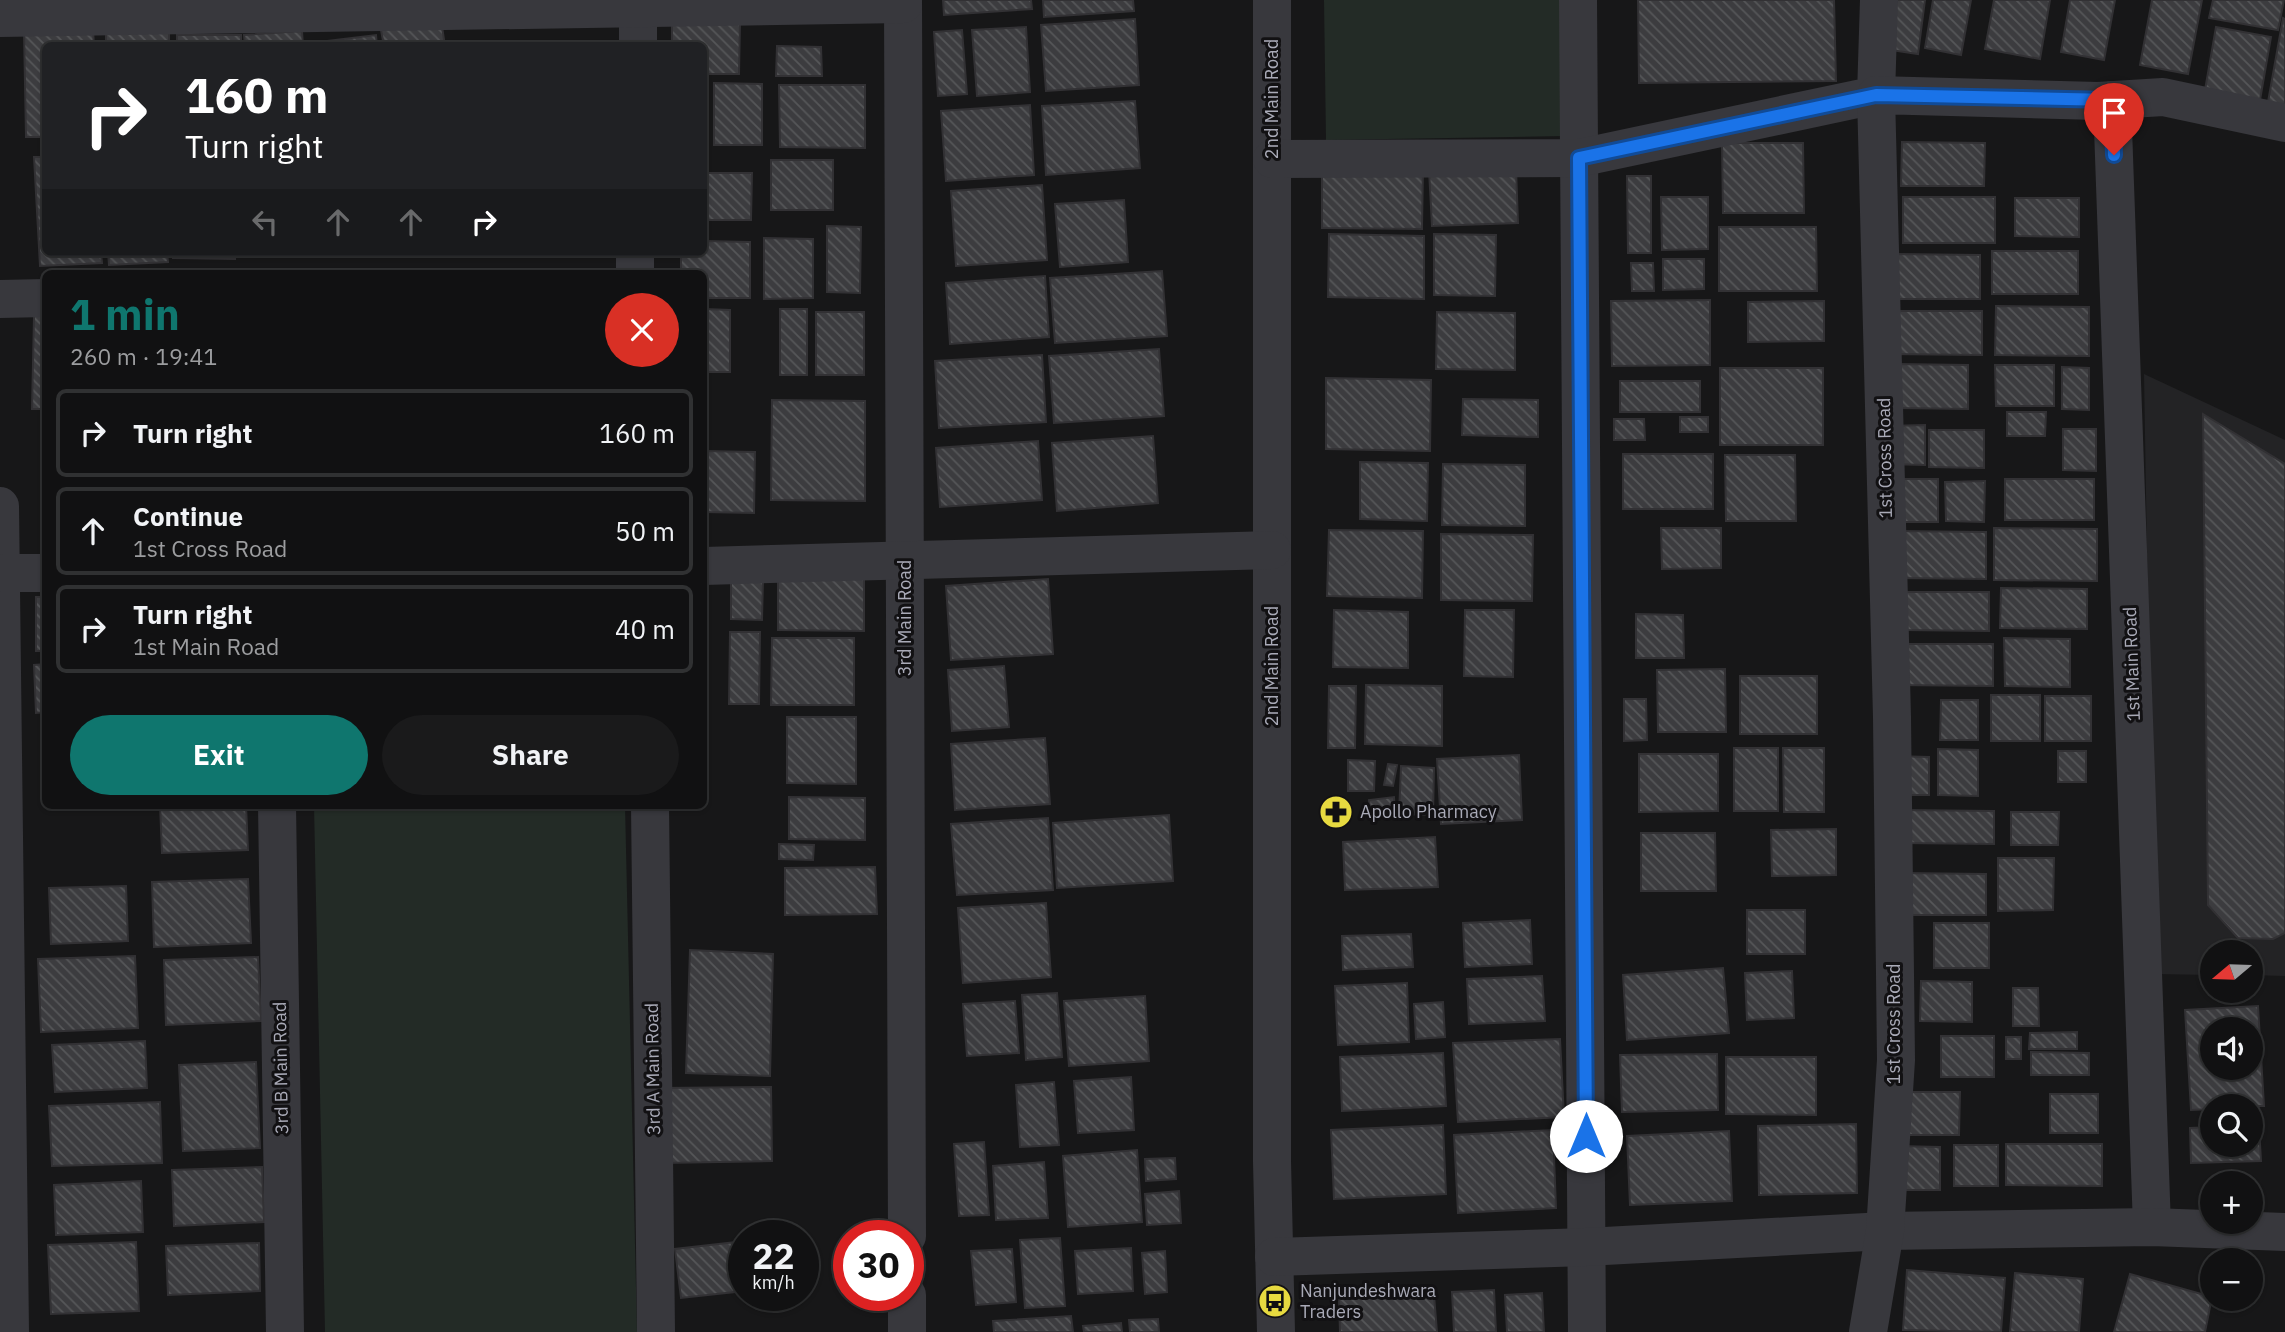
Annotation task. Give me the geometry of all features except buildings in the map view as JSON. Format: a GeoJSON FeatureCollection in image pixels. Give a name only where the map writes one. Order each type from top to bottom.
{"type":"FeatureCollection","features":[{"type":"Feature","properties":{"kind":"street","name":"2nd Main Road"},"geometry":{"type":"LineString","coordinates":[[1272,0],[1276,1332]]}},
{"type":"Feature","properties":{"kind":"street"},"geometry":{"type":"LineString","coordinates":[[1578,0],[1587,1332]]}},
{"type":"Feature","properties":{"kind":"street","name":"1st Cross Road"},"geometry":{"type":"LineString","coordinates":[[1868,1332],[1885,1231],[1896,1060],[1892,717],[1876,95],[1879,0]]}},
{"type":"Feature","properties":{"kind":"street"},"geometry":{"type":"LineString","coordinates":[[0,18],[638,4],[903,2]]}},
{"type":"Feature","properties":{"kind":"street","name":"3rd Main Road"},"geometry":{"type":"LineString","coordinates":[[903,2],[907,1220]]}},
{"type":"Feature","properties":{"kind":"street"},"geometry":{"type":"LineString","coordinates":[[638,4],[638,42]]}},
{"type":"Feature","properties":{"kind":"street"},"geometry":{"type":"LineString","coordinates":[[1272,159],[1579,158],[1876,95],[2112,100],[2163,97],[2285,123]]}},
{"type":"Feature","properties":{"kind":"street","name":"1st Main Road"},"geometry":{"type":"LineString","coordinates":[[2112,100],[2152,1227]]}},
{"type":"Feature","properties":{"kind":"street"},"geometry":{"type":"LineString","coordinates":[[0,299],[42,298]]}},
{"type":"Feature","properties":{"kind":"street"},"geometry":{"type":"LineString","coordinates":[[0,506],[3,573],[10,1332]]}},
{"type":"Feature","properties":{"kind":"street"},"geometry":{"type":"LineString","coordinates":[[707,566],[1272,550]]}},
{"type":"Feature","properties":{"kind":"street"},"geometry":{"type":"LineString","coordinates":[[3,573],[42,573]]}},
{"type":"Feature","properties":{"kind":"street","name":"3rd B Main Road"},"geometry":{"type":"LineString","coordinates":[[277,809],[285,1332]]}},
{"type":"Feature","properties":{"kind":"street","name":"3rd A Main Road"},"geometry":{"type":"LineString","coordinates":[[650,809],[656,1332]]}},
{"type":"Feature","properties":{"kind":"street"},"geometry":{"type":"LineString","coordinates":[[1274,1257],[1586,1247],[1885,1231],[2152,1227],[2285,1232]]}},
{"type":"Feature","properties":{"kind":"street"},"geometry":{"type":"LineString","coordinates":[[907,1311],[907,1332]]}},
{"type":"Feature","properties":{"kind":"shaded area"},"geometry":{"type":"Polygon","coordinates":[[[1324,0],[1563,0],[1565,136],[1326,140],[1324,0]]]}},
{"type":"Feature","properties":{"kind":"shaded area"},"geometry":{"type":"Polygon","coordinates":[[[2144,374],[2285,440],[2285,976],[2263,975],[2263,940],[2200,940],[2200,975],[2154,974],[2144,374]]]}},
{"type":"Feature","properties":{"kind":"shaded area"},"geometry":{"type":"Polygon","coordinates":[[[314,809],[625,809],[637,1332],[325,1332],[314,809]]]}},
{"type":"Feature","properties":{"kind":"place","name":"Apollo Pharmacy"},"geometry":{"type":"Point","coordinates":[1336,812]}},
{"type":"Feature","properties":{"kind":"place","name":"Nanjundeshwara Traders"},"geometry":{"type":"Point","coordinates":[1275,1301]}},
{"type":"Feature","properties":{"kind":"route"},"geometry":{"type":"LineString","coordinates":[[1586,1136],[1579,158],[1876,95],[2112,100],[2114,155]]}}]}
